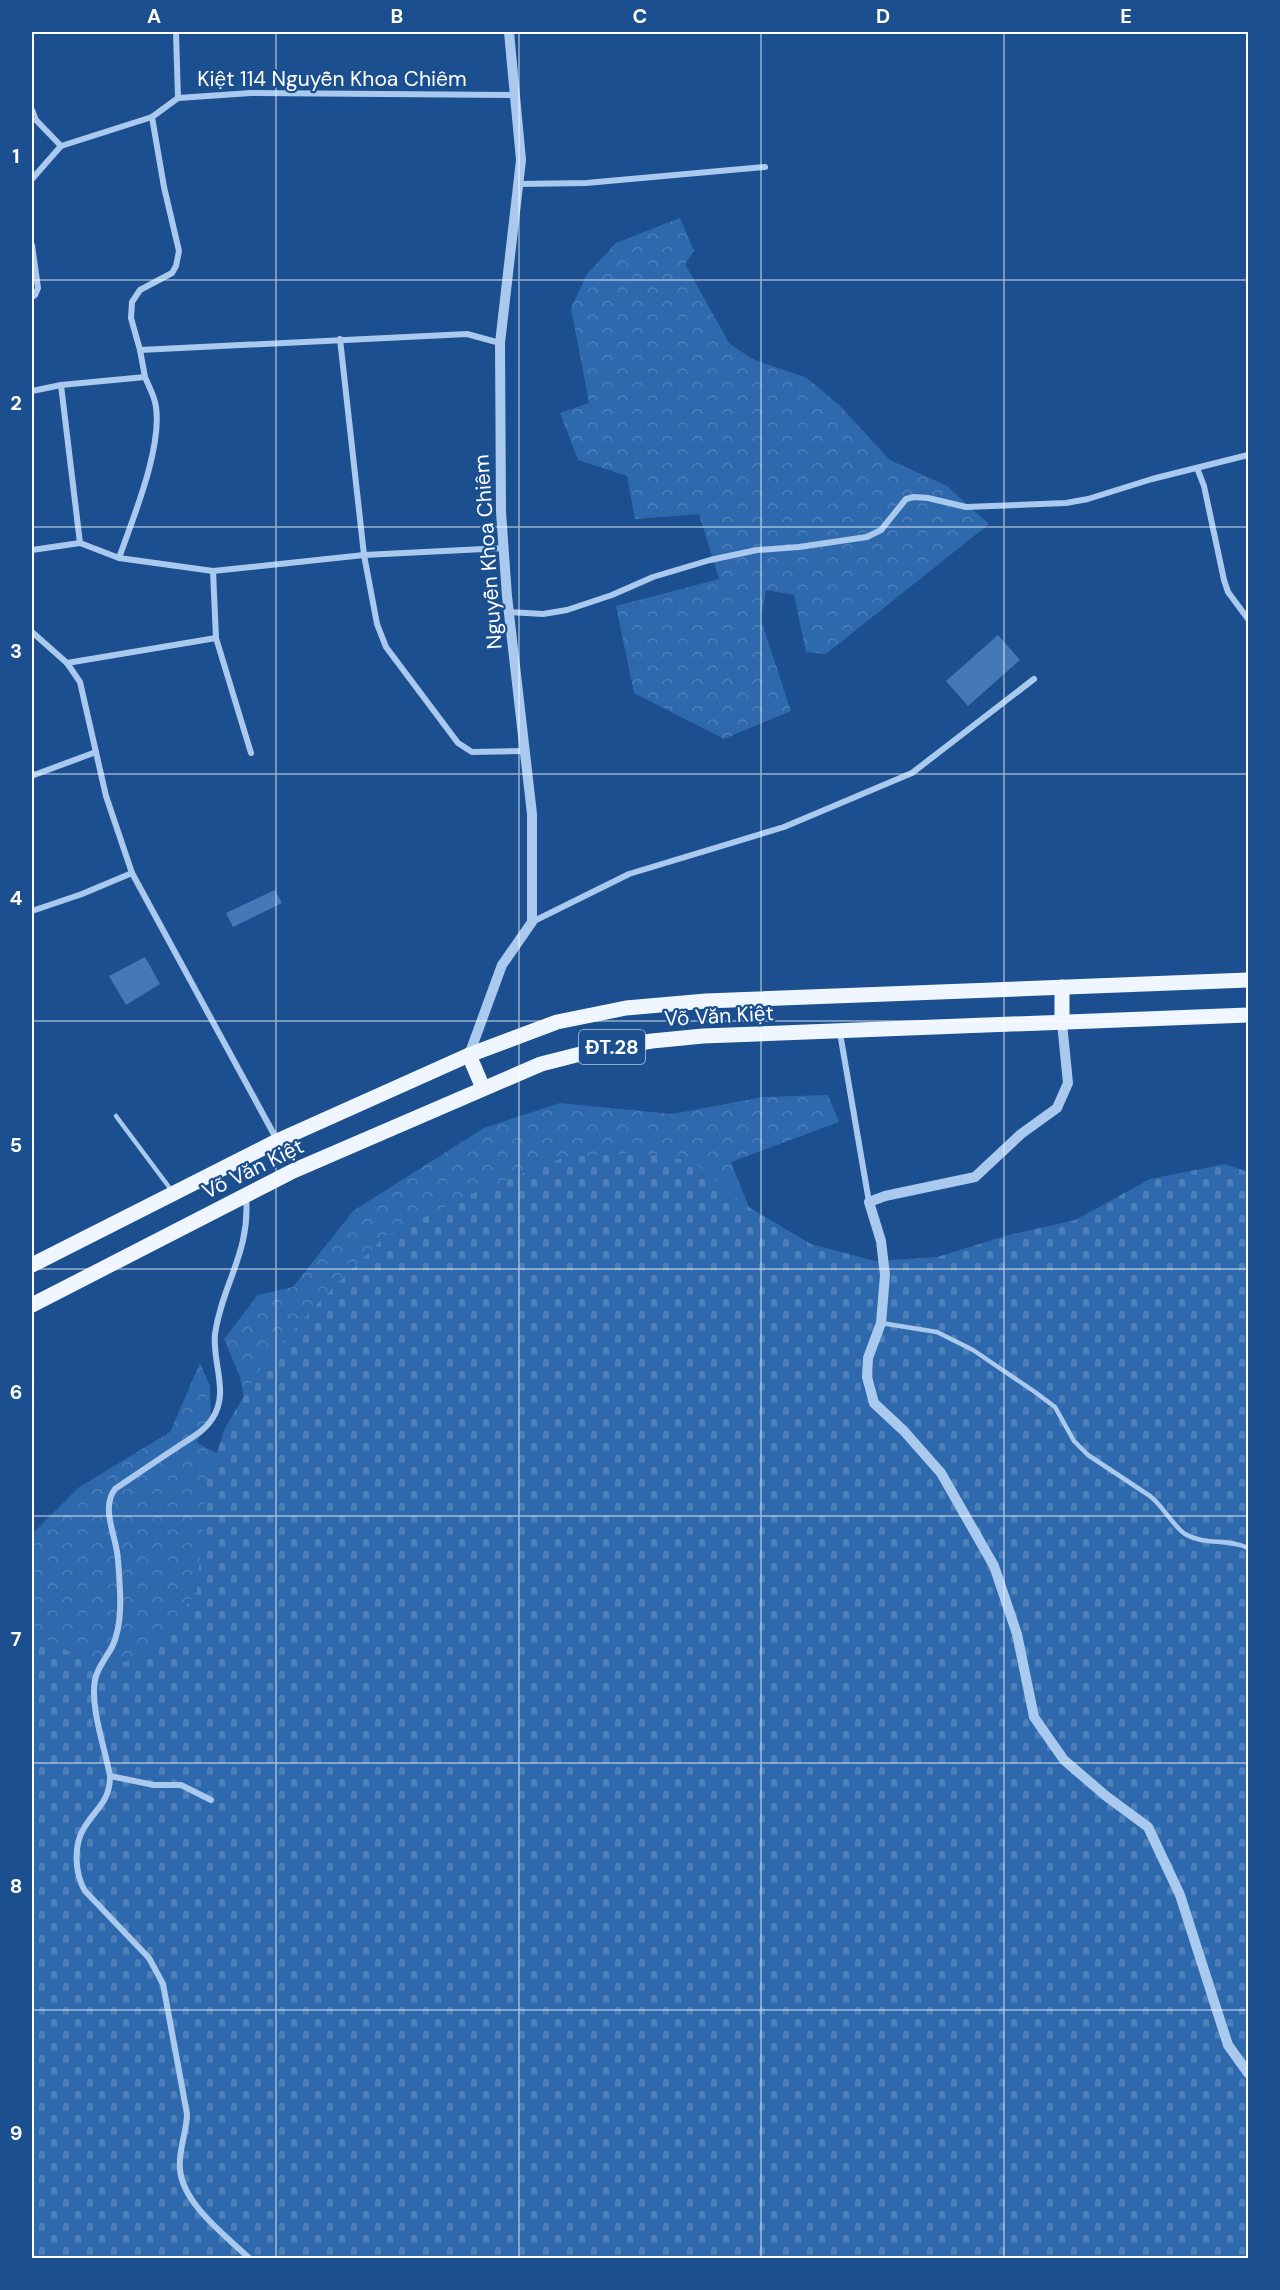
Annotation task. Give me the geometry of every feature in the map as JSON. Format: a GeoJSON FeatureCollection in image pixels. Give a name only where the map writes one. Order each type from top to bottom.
{"type":"FeatureCollection","features":[{"type":"Feature","properties":{"kind":"main road","name":"Võ Văn Kiệt"},"geometry":{"type":"LineString","coordinates":[[32,1265],[277,1141],[469,1055],[557,1022],[626,1008],[706,1000],[1248,980]]}},
{"type":"Feature","properties":{"kind":"main road"},"geometry":{"type":"LineString","coordinates":[[1062,987],[1062,1023]]}},
{"type":"Feature","properties":{"kind":"main road","name":"Võ Văn Kiệt"},"geometry":{"type":"LineString","coordinates":[[32,1305],[293,1171],[541,1064],[596,1050],[703,1036],[840,1033],[1248,1016]]}},
{"type":"Feature","properties":{"kind":"main road"},"geometry":{"type":"LineString","coordinates":[[469,1055],[483,1088]]}},
{"type":"Feature","properties":{"kind":"street"},"geometry":{"type":"LineString","coordinates":[[176,32],[178,98]]}},
{"type":"Feature","properties":{"kind":"street","name":"Nguyễn Khoa Chiêm"},"geometry":{"type":"LineString","coordinates":[[509,32],[521,160],[500,343],[500,500],[509,612],[532,814],[532,922]]}},
{"type":"Feature","properties":{"kind":"street","name":"Kiệt 114 Nguyễn Khoa Chiêm"},"geometry":{"type":"LineString","coordinates":[[61,146],[152,117],[178,98],[251,93],[515,95]]}},
{"type":"Feature","properties":{"kind":"street"},"geometry":{"type":"LineString","coordinates":[[32,111],[34,121],[61,146],[32,179]]}},
{"type":"Feature","properties":{"kind":"street"},"geometry":{"type":"LineString","coordinates":[[119,558],[137,508],[155,434],[156,407],[145,377],[131,318],[132,302],[141,290],[172,273],[179,250],[164,187],[152,117]]}},
{"type":"Feature","properties":{"kind":"street"},"geometry":{"type":"LineString","coordinates":[[518,184],[586,183],[765,167]]}},
{"type":"Feature","properties":{"kind":"street"},"geometry":{"type":"LineString","coordinates":[[32,245],[38,288],[35,296],[32,297]]}},
{"type":"Feature","properties":{"kind":"street"},"geometry":{"type":"LineString","coordinates":[[140,350],[467,334],[500,343]]}},
{"type":"Feature","properties":{"kind":"street"},"geometry":{"type":"LineString","coordinates":[[340,339],[364,555],[377,624],[386,647],[458,743],[472,752],[525,751]]}},
{"type":"Feature","properties":{"kind":"street"},"geometry":{"type":"LineString","coordinates":[[32,391],[61,385],[145,377]]}},
{"type":"Feature","properties":{"kind":"street"},"geometry":{"type":"LineString","coordinates":[[61,385],[80,543]]}},
{"type":"Feature","properties":{"kind":"street"},"geometry":{"type":"LineString","coordinates":[[509,612],[543,614],[567,610],[612,595],[653,577],[710,560],[757,550],[799,547],[867,537],[881,530],[906,499],[914,497],[966,507],[1066,503],[1248,455]]}},
{"type":"Feature","properties":{"kind":"street"},"geometry":{"type":"LineString","coordinates":[[1197,468],[1204,486],[1228,592],[1248,619]]}},
{"type":"Feature","properties":{"kind":"street"},"geometry":{"type":"LineString","coordinates":[[32,550],[80,543],[119,558],[213,571],[364,555],[504,548]]}},
{"type":"Feature","properties":{"kind":"street"},"geometry":{"type":"LineString","coordinates":[[213,571],[216,638],[251,753]]}},
{"type":"Feature","properties":{"kind":"street"},"geometry":{"type":"LineString","coordinates":[[32,632],[68,663],[80,682],[106,796],[132,873],[277,1141]]}},
{"type":"Feature","properties":{"kind":"street"},"geometry":{"type":"LineString","coordinates":[[68,663],[216,638]]}},
{"type":"Feature","properties":{"kind":"street"},"geometry":{"type":"LineString","coordinates":[[469,1055],[502,965],[532,922],[629,874],[784,827],[912,773],[1034,679]]}},
{"type":"Feature","properties":{"kind":"street"},"geometry":{"type":"LineString","coordinates":[[32,773],[34,775],[96,752]]}},
{"type":"Feature","properties":{"kind":"street"},"geometry":{"type":"LineString","coordinates":[[32,911],[82,894],[132,873]]}},
{"type":"Feature","properties":{"kind":"street"},"geometry":{"type":"LineString","coordinates":[[869,1202],[885,1196],[975,1177],[1021,1134],[1057,1108],[1068,1083],[1062,1023]]}},
{"type":"Feature","properties":{"kind":"street"},"geometry":{"type":"LineString","coordinates":[[840,1033],[869,1202],[881,1240],[884,1263],[881,1323],[868,1358],[867,1377],[874,1403],[904,1431],[941,1473],[994,1566],[1017,1634],[1034,1717],[1064,1760],[1106,1796],[1149,1827],[1180,1895],[1228,2045],[1248,2073]]}},
{"type":"Feature","properties":{"kind":"street"},"geometry":{"type":"LineString","coordinates":[[246,1195],[248,1216],[245,1238],[219,1315],[215,1336],[221,1399],[218,1410],[204,1429],[115,1489],[110,1496],[108,1507],[118,1550],[118,1629],[112,1647],[95,1679],[94,1695],[110,1776],[108,1795],[102,1807],[82,1831],[78,1847],[80,1881],[85,1891],[149,1958],[163,1984],[187,2114],[187,2127],[180,2158],[182,2181],[186,2192],[209,2220],[249,2259]]}},
{"type":"Feature","properties":{"kind":"street"},"geometry":{"type":"LineString","coordinates":[[110,1776],[154,1785],[181,1785],[211,1800]]}},
{"type":"Feature","properties":{"kind":"lane"},"geometry":{"type":"LineString","coordinates":[[116,1116],[173,1193]]}},
{"type":"Feature","properties":{"kind":"lane"},"geometry":{"type":"LineString","coordinates":[[881,1323],[937,1332],[973,1350],[1055,1407],[1080,1448],[1155,1500],[1177,1527],[1186,1534],[1213,1542],[1232,1541],[1248,1548]]}},
{"type":"Feature","properties":{"kind":"green space"},"geometry":{"type":"Polygon","coordinates":[[[680,218],[694,251],[685,264],[729,343],[752,359],[807,378],[839,405],[890,460],[947,486],[989,524],[826,654],[806,652],[794,595],[766,590],[761,620],[791,711],[724,739],[634,693],[616,606],[719,579],[699,514],[635,519],[627,476],[578,460],[560,413],[589,403],[571,308],[587,274],[616,243],[680,218]]]}},
{"type":"Feature","properties":{"kind":"green space"},"geometry":{"type":"Polygon","coordinates":[[[828,1095],[839,1122],[731,1162],[754,1220],[32,1892],[32,1534],[78,1488],[170,1432],[200,1363],[210,1386],[211,1423],[196,1442],[227,1459],[251,1434],[240,1377],[224,1339],[258,1295],[293,1287],[353,1211],[484,1128],[560,1103],[672,1114],[763,1097],[828,1095]]]}},
{"type":"Feature","properties":{"kind":"green space"},"geometry":{"type":"Polygon","coordinates":[[[638,1153],[692,1161],[745,1205],[811,1244],[875,1261],[937,1257],[1005,1236],[1075,1220],[1150,1179],[1225,1164],[1248,1172],[1248,2258],[32,2258],[32,1630],[93,1666],[143,1659],[197,1591],[206,1485],[225,1428],[264,1363],[322,1299],[386,1236],[478,1191],[565,1157],[638,1153]]]}},
{"type":"Feature","properties":{"kind":"building"},"geometry":{"type":"Polygon","coordinates":[[[998,635],[1020,660],[968,706],[946,681],[998,635]]]}},
{"type":"Feature","properties":{"kind":"building"},"geometry":{"type":"Polygon","coordinates":[[[275,890],[282,903],[233,927],[226,913],[275,890]]]}},
{"type":"Feature","properties":{"kind":"building"},"geometry":{"type":"Polygon","coordinates":[[[145,957],[160,984],[126,1005],[109,976],[145,957]]]}}]}
